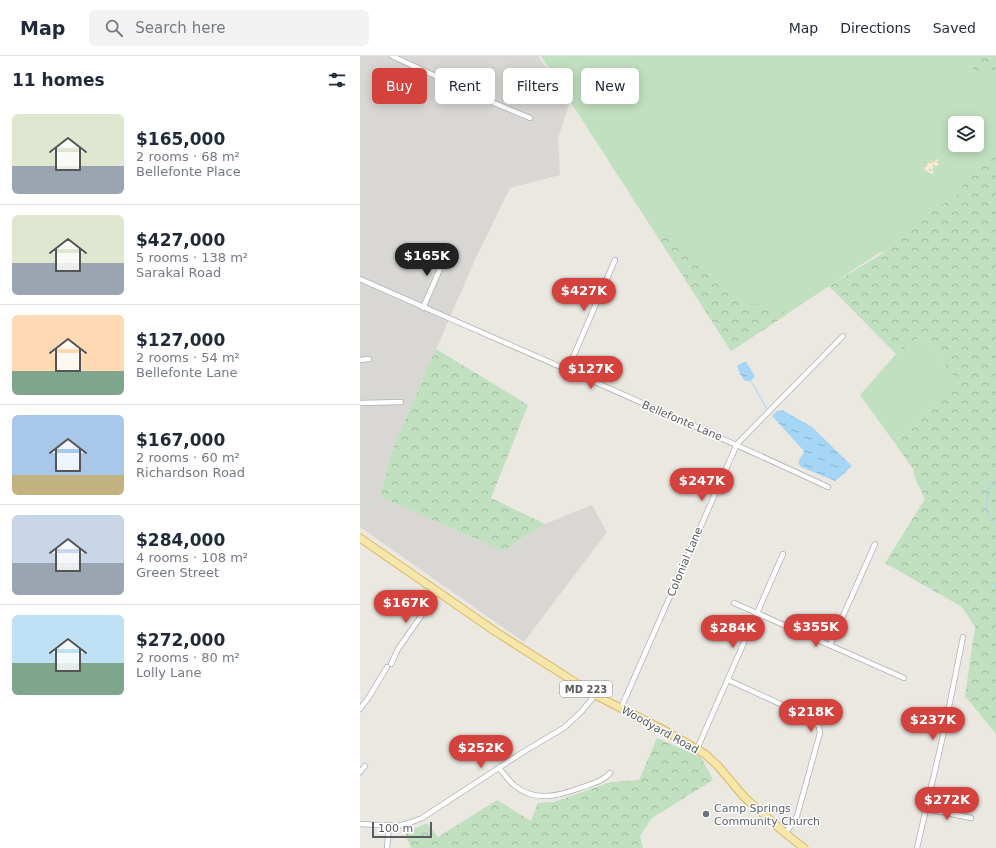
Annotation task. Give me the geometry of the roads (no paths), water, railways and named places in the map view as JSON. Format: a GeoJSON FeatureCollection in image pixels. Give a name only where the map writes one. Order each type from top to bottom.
{"type":"FeatureCollection","features":[{"type":"Feature","properties":{"kind":"main road","name":"Woodyard Road"},"geometry":{"type":"LineString","coordinates":[[360,538],[496,632],[596,695],[697,749],[714,762],[745,798],[801,847]]}},
{"type":"Feature","properties":{"kind":"street"},"geometry":{"type":"LineString","coordinates":[[392,56],[530,118]]}},
{"type":"Feature","properties":{"kind":"street"},"geometry":{"type":"LineString","coordinates":[[423,308],[447,253]]}},
{"type":"Feature","properties":{"kind":"street"},"geometry":{"type":"LineString","coordinates":[[567,371],[615,260]]}},
{"type":"Feature","properties":{"kind":"street","name":"Bellefonte Lane"},"geometry":{"type":"LineString","coordinates":[[360,279],[423,308],[737,444],[828,487]]}},
{"type":"Feature","properties":{"kind":"street","name":"Colonial Lane"},"geometry":{"type":"LineString","coordinates":[[621,708],[737,444],[843,336]]}},
{"type":"Feature","properties":{"kind":"street"},"geometry":{"type":"LineString","coordinates":[[360,360],[369,359]]}},
{"type":"Feature","properties":{"kind":"street"},"geometry":{"type":"LineString","coordinates":[[360,403],[401,402]]}},
{"type":"Feature","properties":{"kind":"street"},"geometry":{"type":"LineString","coordinates":[[830,645],[874,544]]}},
{"type":"Feature","properties":{"kind":"street"},"geometry":{"type":"LineString","coordinates":[[697,749],[783,554]]}},
{"type":"Feature","properties":{"kind":"street"},"geometry":{"type":"LineString","coordinates":[[360,709],[389,666],[398,649],[413,630],[436,591]]}},
{"type":"Feature","properties":{"kind":"street"},"geometry":{"type":"LineString","coordinates":[[734,603],[904,678]]}},
{"type":"Feature","properties":{"kind":"street"},"geometry":{"type":"LineString","coordinates":[[917,848],[927,808],[963,637]]}},
{"type":"Feature","properties":{"kind":"street"},"geometry":{"type":"LineString","coordinates":[[728,680],[813,719],[820,727],[820,733],[797,816],[785,833]]}},
{"type":"Feature","properties":{"kind":"street"},"geometry":{"type":"LineString","coordinates":[[360,824],[398,826],[422,818],[568,724],[582,712],[596,695]]}},
{"type":"Feature","properties":{"kind":"street"},"geometry":{"type":"LineString","coordinates":[[360,772],[365,766]]}},
{"type":"Feature","properties":{"kind":"street"},"geometry":{"type":"LineString","coordinates":[[499,768],[515,786],[525,792],[536,796],[548,797],[566,793],[605,779],[610,774]]}},
{"type":"Feature","properties":{"kind":"street"},"geometry":{"type":"LineString","coordinates":[[927,808],[971,818]]}},
{"type":"Feature","properties":{"kind":"street"},"geometry":{"type":"LineString","coordinates":[[387,848],[389,825]]}},
{"type":"Feature","properties":{"kind":"water"},"geometry":{"type":"Polygon","coordinates":[[[743,362],[746,362],[755,376],[751,381],[745,381],[740,374],[737,366],[743,362]]]}},
{"type":"Feature","properties":{"kind":"water"},"geometry":{"type":"Polygon","coordinates":[[[782,410],[812,427],[852,466],[835,481],[801,467],[799,465],[799,460],[804,451],[772,416],[777,411],[782,410]]]}},
{"type":"Feature","properties":{"kind":"waterway"},"geometry":{"type":"LineString","coordinates":[[751,381],[767,409]]}},
{"type":"Feature","properties":{"kind":"waterway"},"geometry":{"type":"LineString","coordinates":[[996,486],[992,482],[989,484],[989,492],[986,503],[986,510],[996,526]]}},
{"type":"Feature","properties":{"kind":"waterway"},"geometry":{"type":"LineString","coordinates":[[996,583],[996,591]]}},
{"type":"Feature","properties":{"kind":"place","name":"Camp Springs Community Church"},"geometry":{"type":"Point","coordinates":[706,814]}}]}
